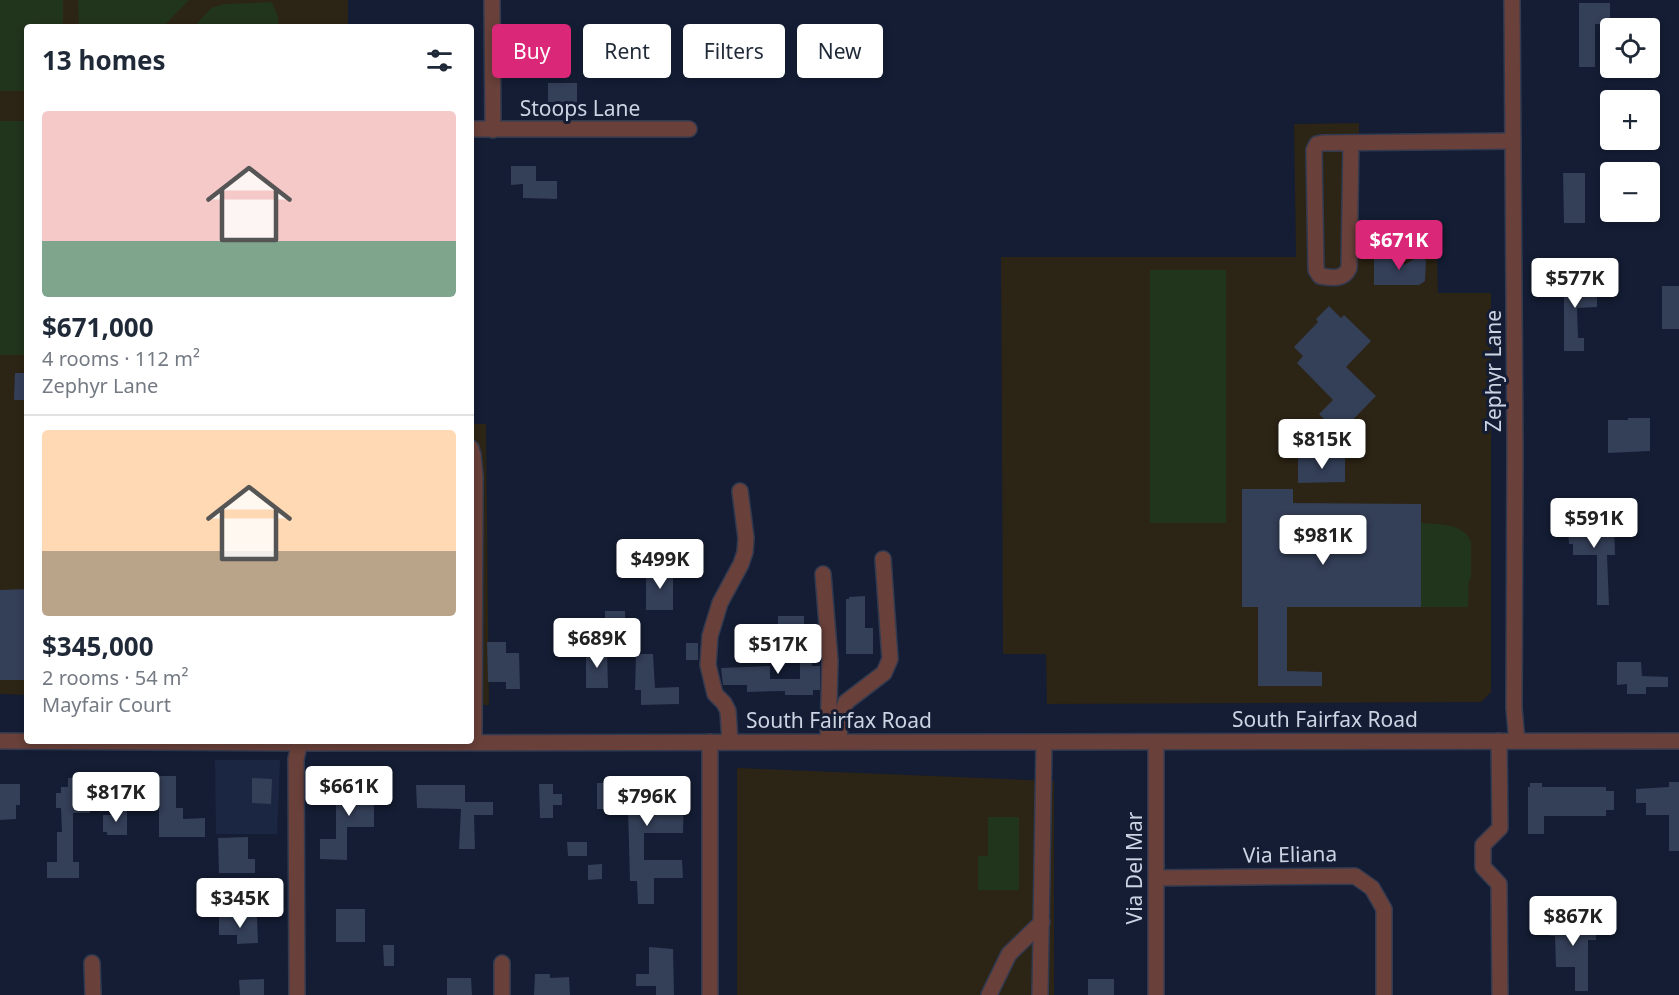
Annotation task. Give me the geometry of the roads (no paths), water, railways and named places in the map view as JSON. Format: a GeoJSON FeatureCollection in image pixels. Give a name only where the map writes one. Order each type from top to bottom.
{"type":"FeatureCollection","features":[{"type":"Feature","properties":{"kind":"street"},"geometry":{"type":"LineString","coordinates":[[492,0],[493,130]]}},
{"type":"Feature","properties":{"kind":"street","name":"Zephyr Lane"},"geometry":{"type":"LineString","coordinates":[[1512,0],[1514,708],[1517,741]]}},
{"type":"Feature","properties":{"kind":"street","name":"Stoops Lane"},"geometry":{"type":"LineString","coordinates":[[474,129],[689,129]]}},
{"type":"Feature","properties":{"kind":"street"},"geometry":{"type":"LineString","coordinates":[[1351,143],[1349,268],[1341,277],[1320,276],[1316,270],[1314,150],[1317,144],[1351,143],[1513,141]]}},
{"type":"Feature","properties":{"kind":"street"},"geometry":{"type":"LineString","coordinates":[[474,466],[474,742]]}},
{"type":"Feature","properties":{"kind":"street"},"geometry":{"type":"LineString","coordinates":[[730,742],[728,711],[715,693],[708,665],[710,636],[720,603],[746,552],[740,491]]}},
{"type":"Feature","properties":{"kind":"street"},"geometry":{"type":"LineString","coordinates":[[833,742],[846,702],[884,673],[890,659],[884,559]]}},
{"type":"Feature","properties":{"kind":"street"},"geometry":{"type":"LineString","coordinates":[[824,574],[833,742]]}},
{"type":"Feature","properties":{"kind":"street","name":"South Fairfax Road"},"geometry":{"type":"LineString","coordinates":[[0,741],[24,741]]}},
{"type":"Feature","properties":{"kind":"street"},"geometry":{"type":"LineString","coordinates":[[1500,741],[1500,828],[1483,845],[1483,867],[1499,884],[1500,995]]}},
{"type":"Feature","properties":{"kind":"street","name":"South Fairfax Road"},"geometry":{"type":"LineString","coordinates":[[474,742],[1679,741]]}},
{"type":"Feature","properties":{"kind":"street"},"geometry":{"type":"LineString","coordinates":[[710,742],[710,995]]}},
{"type":"Feature","properties":{"kind":"street"},"geometry":{"type":"LineString","coordinates":[[1040,995],[1044,742]]}},
{"type":"Feature","properties":{"kind":"street","name":"Via Del Mar"},"geometry":{"type":"LineString","coordinates":[[1156,742],[1156,995]]}},
{"type":"Feature","properties":{"kind":"street"},"geometry":{"type":"LineString","coordinates":[[297,995],[296,759],[300,744]]}},
{"type":"Feature","properties":{"kind":"street","name":"Via Eliana"},"geometry":{"type":"LineString","coordinates":[[1156,878],[1355,876],[1372,888],[1384,909],[1384,995]]}},
{"type":"Feature","properties":{"kind":"street"},"geometry":{"type":"LineString","coordinates":[[989,995],[1009,954],[1042,922]]}},
{"type":"Feature","properties":{"kind":"street"},"geometry":{"type":"LineString","coordinates":[[92,963],[93,995]]}},
{"type":"Feature","properties":{"kind":"street"},"geometry":{"type":"LineString","coordinates":[[502,963],[502,995]]}}]}
